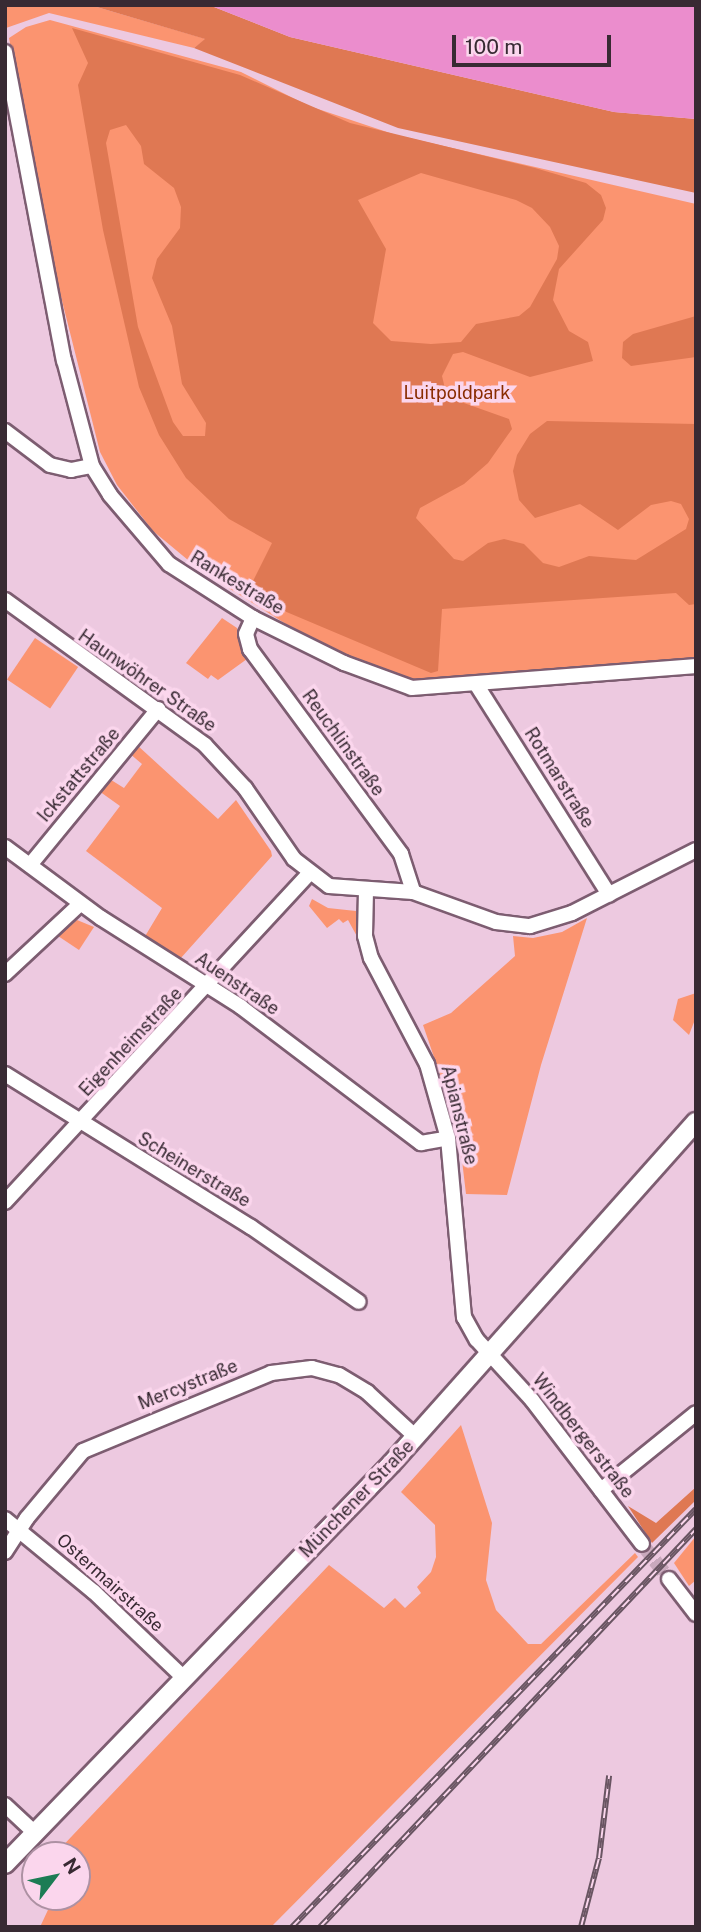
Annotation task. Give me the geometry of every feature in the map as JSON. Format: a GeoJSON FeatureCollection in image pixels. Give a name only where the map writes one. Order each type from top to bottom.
{"type":"FeatureCollection","features":[{"type":"Feature","properties":{"kind":"main road","name":"Münchener Straße"},"geometry":{"type":"LineString","coordinates":[[5,1864],[416,1437],[696,1122]]}},
{"type":"Feature","properties":{"kind":"street","name":"Rankestraße"},"geometry":{"type":"LineString","coordinates":[[5,52],[64,360],[92,466],[110,495],[169,564],[253,618],[344,663],[412,688],[696,666]]}},
{"type":"Feature","properties":{"kind":"street"},"geometry":{"type":"LineString","coordinates":[[5,431],[50,465],[71,470],[92,466]]}},
{"type":"Feature","properties":{"kind":"street","name":"Haunwöhrer Straße"},"geometry":{"type":"LineString","coordinates":[[5,600],[54,640],[158,709],[225,764],[309,874],[338,889],[413,891],[496,922],[522,927],[553,920],[696,850]]}},
{"type":"Feature","properties":{"kind":"street","name":"Reuchlinstraße"},"geometry":{"type":"LineString","coordinates":[[253,618],[246,634],[250,649],[401,854],[413,891]]}},
{"type":"Feature","properties":{"kind":"street","name":"Rotmarstraße"},"geometry":{"type":"LineString","coordinates":[[476,684],[609,894]]}},
{"type":"Feature","properties":{"kind":"street","name":"Ickstattstraße"},"geometry":{"type":"LineString","coordinates":[[30,865],[158,709]]}},
{"type":"Feature","properties":{"kind":"street","name":"Auenstraße"},"geometry":{"type":"LineString","coordinates":[[5,847],[80,904],[210,986],[421,1143],[448,1138]]}},
{"type":"Feature","properties":{"kind":"street","name":"Eigenheimstraße"},"geometry":{"type":"LineString","coordinates":[[5,1202],[210,986],[309,874]]}},
{"type":"Feature","properties":{"kind":"street","name":"Apianstraße"},"geometry":{"type":"LineString","coordinates":[[366,891],[365,936],[371,958],[427,1064],[448,1138],[464,1317],[490,1353]]}},
{"type":"Feature","properties":{"kind":"street"},"geometry":{"type":"LineString","coordinates":[[5,974],[80,904]]}},
{"type":"Feature","properties":{"kind":"street","name":"Scheinerstraße"},"geometry":{"type":"LineString","coordinates":[[5,1074],[262,1234],[359,1301]]}},
{"type":"Feature","properties":{"kind":"street","name":"Windbergerstraße"},"geometry":{"type":"LineString","coordinates":[[490,1353],[533,1400],[642,1544]]}},
{"type":"Feature","properties":{"kind":"street","name":"Mercystraße"},"geometry":{"type":"LineString","coordinates":[[5,1552],[66,1470],[94,1444],[279,1371],[312,1368],[338,1375],[367,1392],[416,1437]]}},
{"type":"Feature","properties":{"kind":"street"},"geometry":{"type":"LineString","coordinates":[[601,1490],[696,1413]]}},
{"type":"Feature","properties":{"kind":"street","name":"Ostermairstraße"},"geometry":{"type":"LineString","coordinates":[[5,1519],[94,1592],[185,1679]]}},
{"type":"Feature","properties":{"kind":"street"},"geometry":{"type":"LineString","coordinates":[[669,1579],[696,1614]]}},
{"type":"Feature","properties":{"kind":"street"},"geometry":{"type":"LineString","coordinates":[[5,1805],[36,1834]]}},
{"type":"Feature","properties":{"kind":"green space"},"geometry":{"type":"Polygon","coordinates":[[[5,5],[90,5],[206,39],[194,48],[49,13],[6,28],[5,5]]]}},
{"type":"Feature","properties":{"kind":"green space","name":"Luitpoldpark"},"geometry":{"type":"Polygon","coordinates":[[[50,20],[241,72],[309,106],[396,135],[696,204],[696,658],[444,683],[413,680],[345,655],[286,624],[200,570],[153,531],[117,485],[100,452],[45,233],[9,38],[26,27],[50,20]]]}},
{"type":"Feature","properties":{"kind":"green space"},"geometry":{"type":"Polygon","coordinates":[[[222,618],[237,628],[247,659],[218,680],[211,675],[208,679],[186,663],[222,618]]]}},
{"type":"Feature","properties":{"kind":"green space"},"geometry":{"type":"Polygon","coordinates":[[[35,638],[78,667],[50,709],[7,679],[35,638]]]}},
{"type":"Feature","properties":{"kind":"green space"},"geometry":{"type":"Polygon","coordinates":[[[137,745],[218,819],[236,800],[271,851],[272,856],[180,959],[144,938],[162,908],[86,851],[120,806],[99,791],[108,778],[124,788],[142,764],[129,753],[137,745]]]}},
{"type":"Feature","properties":{"kind":"green space"},"geometry":{"type":"Polygon","coordinates":[[[312,899],[328,908],[356,911],[359,940],[348,920],[343,923],[339,919],[327,928],[309,906],[312,899]]]}},
{"type":"Feature","properties":{"kind":"green space"},"geometry":{"type":"Polygon","coordinates":[[[587,918],[541,1065],[507,1195],[466,1194],[458,1127],[423,1025],[451,1013],[515,956],[513,936],[533,938],[562,932],[587,918]]]}},
{"type":"Feature","properties":{"kind":"green space"},"geometry":{"type":"Polygon","coordinates":[[[77,920],[94,927],[79,950],[58,936],[77,920]]]}},
{"type":"Feature","properties":{"kind":"green space"},"geometry":{"type":"Polygon","coordinates":[[[696,993],[696,1017],[689,1035],[673,1020],[678,999],[696,993]]]}},
{"type":"Feature","properties":{"kind":"green space"},"geometry":{"type":"Polygon","coordinates":[[[461,1425],[492,1523],[486,1580],[496,1610],[528,1644],[541,1644],[635,1553],[638,1557],[271,1927],[40,1927],[47,1911],[91,1911],[91,1841],[67,1841],[329,1565],[384,1608],[395,1598],[405,1608],[421,1593],[417,1587],[431,1572],[436,1557],[435,1525],[401,1492],[461,1425]]]}},
{"type":"Feature","properties":{"kind":"green space"},"geometry":{"type":"Polygon","coordinates":[[[696,1536],[696,1580],[689,1586],[674,1563],[696,1536]]]}},
{"type":"Feature","properties":{"kind":"shaded area"},"geometry":{"type":"Polygon","coordinates":[[[90,5],[209,5],[290,37],[614,112],[696,119],[696,193],[398,128],[194,48],[205,39],[90,5]]]}},
{"type":"Feature","properties":{"kind":"shaded area"},"geometry":{"type":"Polygon","coordinates":[[[209,5],[696,5],[696,119],[614,112],[290,37],[209,5]]]}},
{"type":"Feature","properties":{"kind":"shaded area","name":"Luitpoldpark"},"geometry":{"type":"Polygon","coordinates":[[[72,28],[240,75],[350,123],[586,183],[601,195],[606,208],[603,220],[559,269],[553,300],[569,331],[588,342],[593,361],[530,377],[463,352],[453,354],[442,376],[447,397],[509,419],[512,429],[488,463],[464,484],[420,508],[416,518],[454,559],[463,561],[488,543],[504,539],[524,544],[543,563],[559,567],[589,556],[636,560],[686,529],[689,519],[681,504],[671,501],[651,505],[618,530],[580,504],[535,518],[519,500],[513,471],[517,455],[530,434],[547,421],[696,424],[696,604],[689,605],[676,593],[442,609],[438,671],[431,673],[246,595],[272,543],[229,519],[186,478],[159,435],[139,387],[103,230],[78,85],[88,63],[72,28]],[[126,125],[110,130],[106,143],[138,327],[173,422],[183,436],[205,436],[206,423],[182,384],[172,326],[152,278],[157,259],[180,228],[181,207],[174,188],[144,164],[141,146],[126,125]],[[421,173],[358,200],[386,249],[373,323],[391,341],[431,344],[461,342],[476,324],[519,316],[530,307],[557,259],[559,246],[550,227],[532,208],[516,200],[421,173]]]}},
{"type":"Feature","properties":{"kind":"shaded area"},"geometry":{"type":"Polygon","coordinates":[[[696,316],[696,357],[631,366],[622,358],[623,342],[633,334],[696,316]]]}},
{"type":"Feature","properties":{"kind":"shaded area"},"geometry":{"type":"Polygon","coordinates":[[[696,1487],[696,1500],[652,1543],[628,1506],[656,1523],[696,1487]]]}},
{"type":"Feature","properties":{"kind":"tunnel"},"geometry":{"type":"LineString","coordinates":[[642,1544],[669,1579]]}},
{"type":"Feature","properties":{"kind":"railway"},"geometry":{"type":"LineString","coordinates":[[292,1927],[696,1509]]}},
{"type":"Feature","properties":{"kind":"railway"},"geometry":{"type":"LineString","coordinates":[[320,1927],[696,1529]]}},
{"type":"Feature","properties":{"kind":"railway"},"geometry":{"type":"LineString","coordinates":[[581,1927],[599,1858],[609,1776]]}}]}
